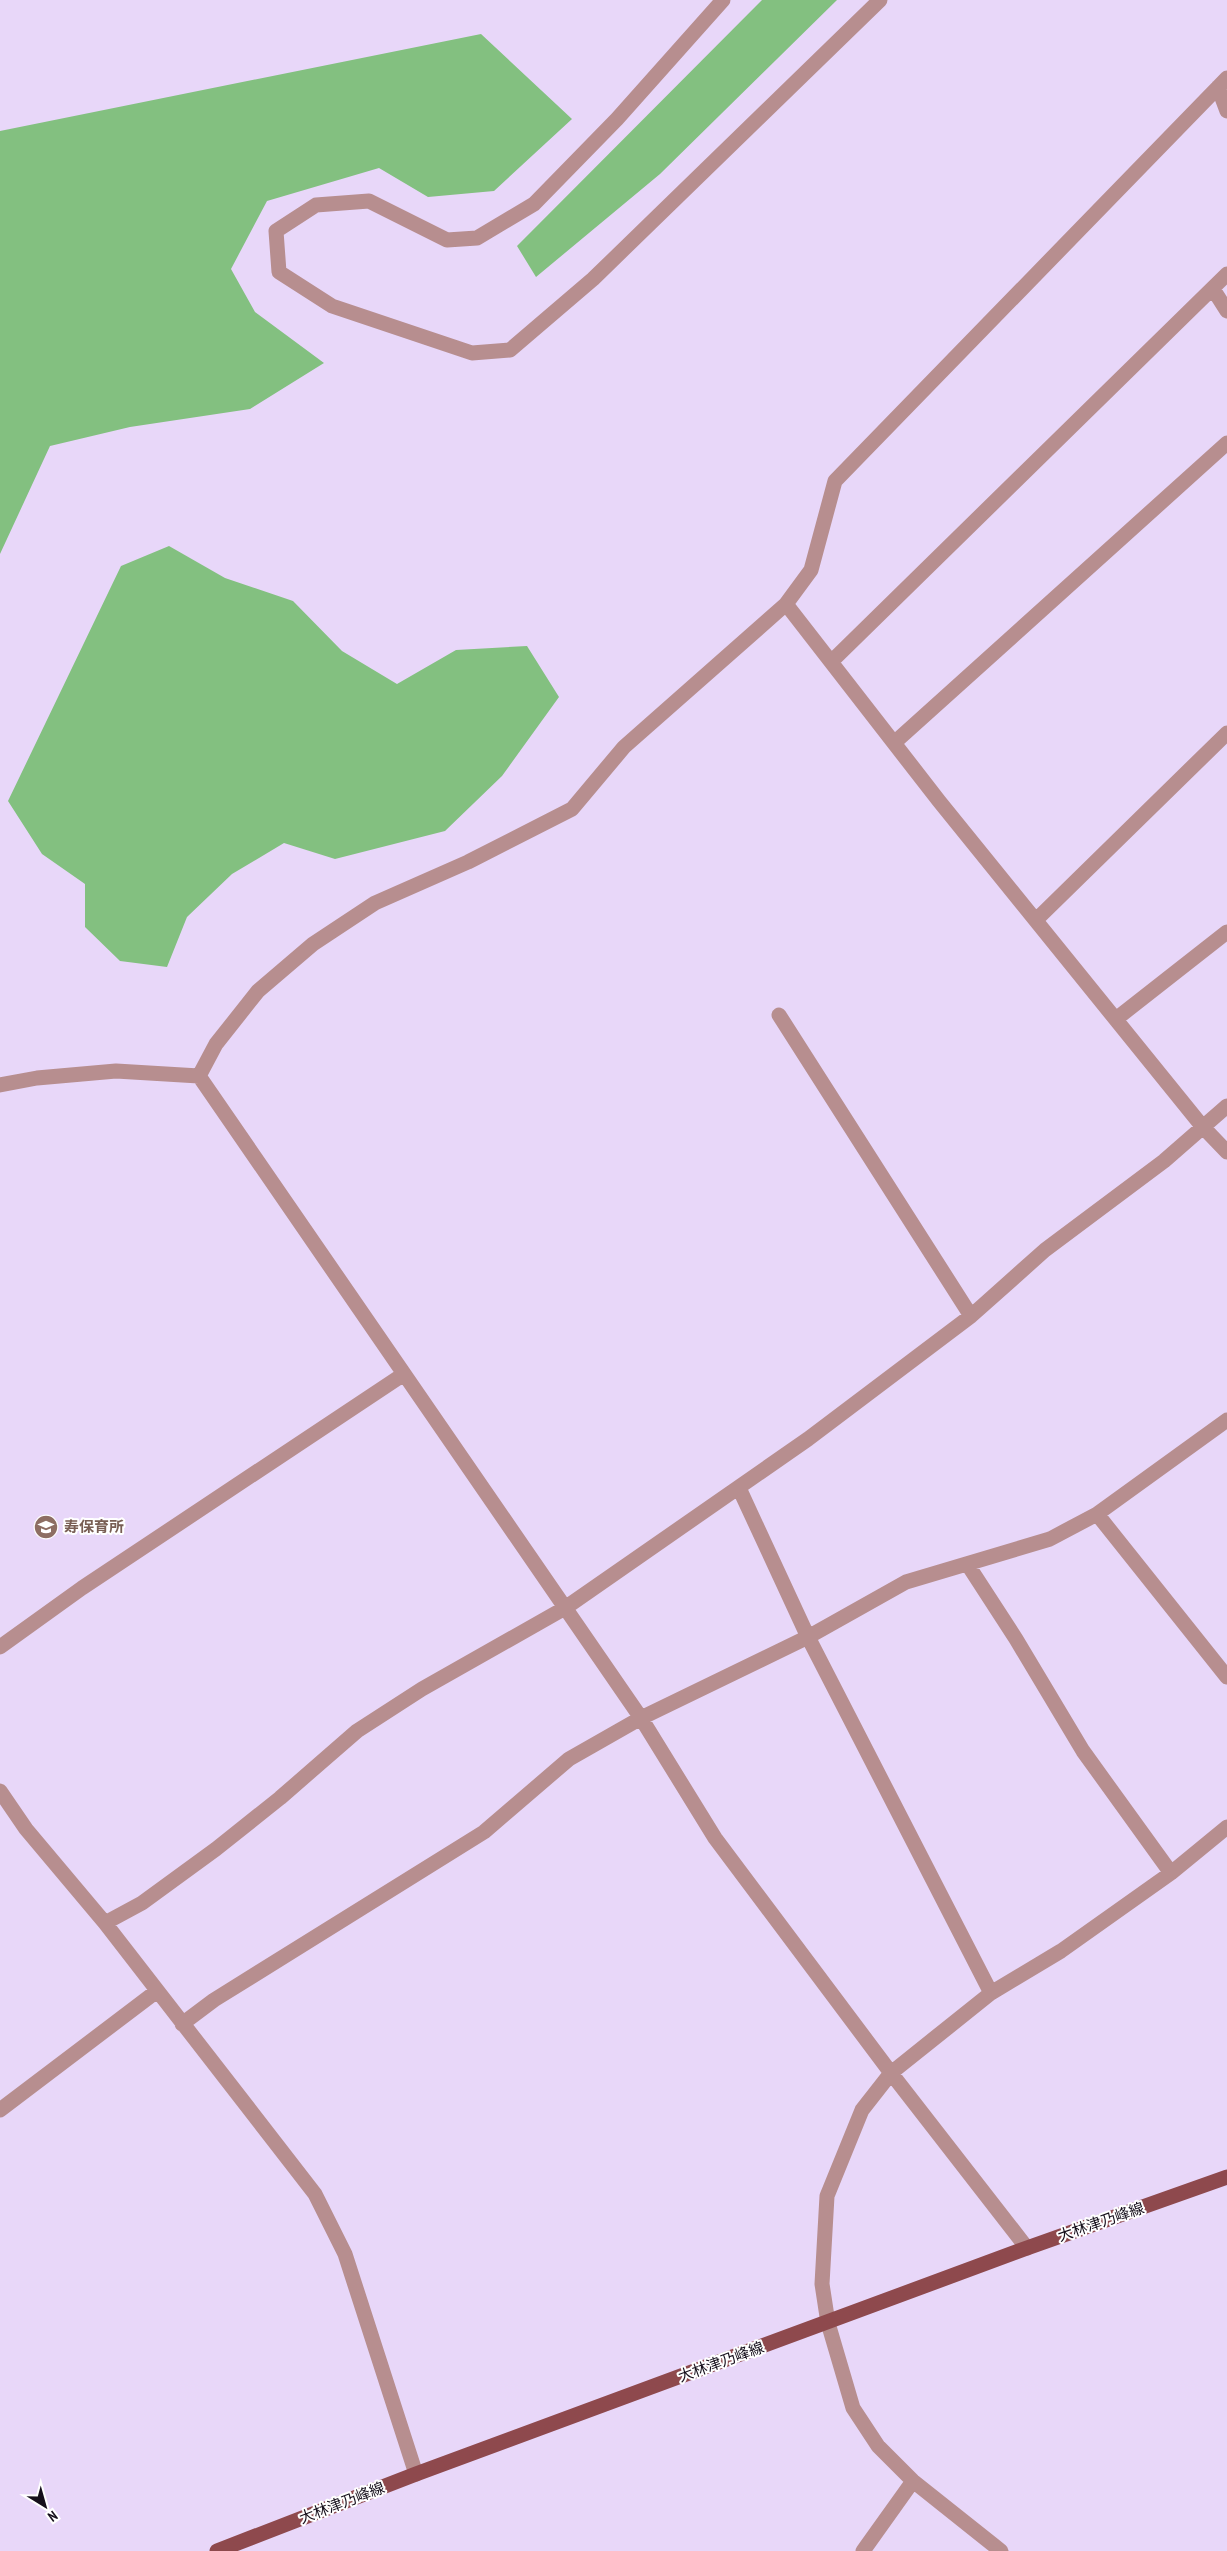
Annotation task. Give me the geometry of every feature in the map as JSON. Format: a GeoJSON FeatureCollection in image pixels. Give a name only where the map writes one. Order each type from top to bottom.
{"type":"FeatureCollection","features":[{"type":"Feature","properties":{"kind":"main road","name":"大林津乃峰線"},"geometry":{"type":"LineString","coordinates":[[217,2551],[416,2474],[1027,2248],[1227,2177]]}},
{"type":"Feature","properties":{"kind":"street"},"geometry":{"type":"LineString","coordinates":[[723,0],[617,119],[534,204],[477,238],[447,240],[369,201],[316,205],[276,231],[280,272],[332,306],[472,353],[510,350],[593,279],[880,0]]}},
{"type":"Feature","properties":{"kind":"street"},"geometry":{"type":"LineString","coordinates":[[1222,83],[1227,111]]}},
{"type":"Feature","properties":{"kind":"street"},"geometry":{"type":"LineString","coordinates":[[199,1076],[216,1044],[258,992],[313,944],[375,903],[468,862],[572,809],[624,747],[786,604],[811,570],[835,481],[1222,83]]}},
{"type":"Feature","properties":{"kind":"street"},"geometry":{"type":"LineString","coordinates":[[831,662],[1227,274]]}},
{"type":"Feature","properties":{"kind":"street"},"geometry":{"type":"LineString","coordinates":[[1213,289],[1227,311]]}},
{"type":"Feature","properties":{"kind":"street"},"geometry":{"type":"LineString","coordinates":[[894,743],[1227,443]]}},
{"type":"Feature","properties":{"kind":"street"},"geometry":{"type":"LineString","coordinates":[[786,604],[894,743],[1036,920],[1202,1126],[1227,1152]]}},
{"type":"Feature","properties":{"kind":"street"},"geometry":{"type":"LineString","coordinates":[[1036,920],[1227,733]]}},
{"type":"Feature","properties":{"kind":"street"},"geometry":{"type":"LineString","coordinates":[[1116,1019],[1224,941]]}},
{"type":"Feature","properties":{"kind":"street"},"geometry":{"type":"LineString","coordinates":[[779,1015],[971,1316]]}},
{"type":"Feature","properties":{"kind":"street"},"geometry":{"type":"LineString","coordinates":[[0,1085],[37,1078],[116,1070],[199,1076]]}},
{"type":"Feature","properties":{"kind":"street"},"geometry":{"type":"LineString","coordinates":[[199,1076],[640,1718],[715,1838],[891,2073],[1027,2248]]}},
{"type":"Feature","properties":{"kind":"street"},"geometry":{"type":"LineString","coordinates":[[105,1923],[142,1903],[216,1849],[280,1798],[357,1731],[422,1689],[565,1608],[808,1439],[971,1316],[1045,1250],[1164,1161],[1227,1106]]}},
{"type":"Feature","properties":{"kind":"street"},"geometry":{"type":"LineString","coordinates":[[0,1646],[82,1588],[404,1374]]}},
{"type":"Feature","properties":{"kind":"street"},"geometry":{"type":"LineString","coordinates":[[182,2024],[214,2000],[484,1832],[569,1760],[640,1718],[808,1637],[906,1582],[1050,1539],[1097,1514],[1227,1420]]}},
{"type":"Feature","properties":{"kind":"street"},"geometry":{"type":"LineString","coordinates":[[739,1488],[808,1637],[991,1993]]}},
{"type":"Feature","properties":{"kind":"street"},"geometry":{"type":"LineString","coordinates":[[1097,1514],[1227,1677]]}},
{"type":"Feature","properties":{"kind":"street"},"geometry":{"type":"LineString","coordinates":[[968,1565],[1016,1639],[1083,1751],[1170,1873]]}},
{"type":"Feature","properties":{"kind":"street"},"geometry":{"type":"LineString","coordinates":[[0,1791],[26,1829],[105,1923],[315,2194],[345,2254],[416,2474]]}},
{"type":"Feature","properties":{"kind":"street"},"geometry":{"type":"LineString","coordinates":[[1000,2551],[913,2481],[878,2446],[853,2408],[828,2323],[822,2284],[827,2196],[862,2110],[891,2073],[991,1993],[1061,1950],[1170,1873],[1227,1827]]}},
{"type":"Feature","properties":{"kind":"street"},"geometry":{"type":"LineString","coordinates":[[0,2110],[157,1991]]}},
{"type":"Feature","properties":{"kind":"street"},"geometry":{"type":"LineString","coordinates":[[863,2551],[913,2481]]}},
{"type":"Feature","properties":{"kind":"green space"},"geometry":{"type":"Polygon","coordinates":[[[762,0],[837,0],[660,174],[536,277],[517,246],[762,0]]]}},
{"type":"Feature","properties":{"kind":"green space"},"geometry":{"type":"Polygon","coordinates":[[[481,34],[572,119],[494,191],[428,197],[379,168],[267,201],[231,269],[255,312],[324,363],[250,409],[130,427],[50,446],[0,554],[0,131],[481,34]]]}},
{"type":"Feature","properties":{"kind":"green space"},"geometry":{"type":"Polygon","coordinates":[[[169,546],[225,578],[293,601],[342,651],[397,684],[456,650],[527,646],[559,697],[502,776],[445,831],[335,859],[284,843],[232,874],[187,917],[167,967],[120,961],[85,927],[85,884],[42,854],[8,801],[121,566],[169,546]]]}},
{"type":"Feature","properties":{"kind":"place","name":"寿保育所"},"geometry":{"type":"Point","coordinates":[46,1527]}}]}
